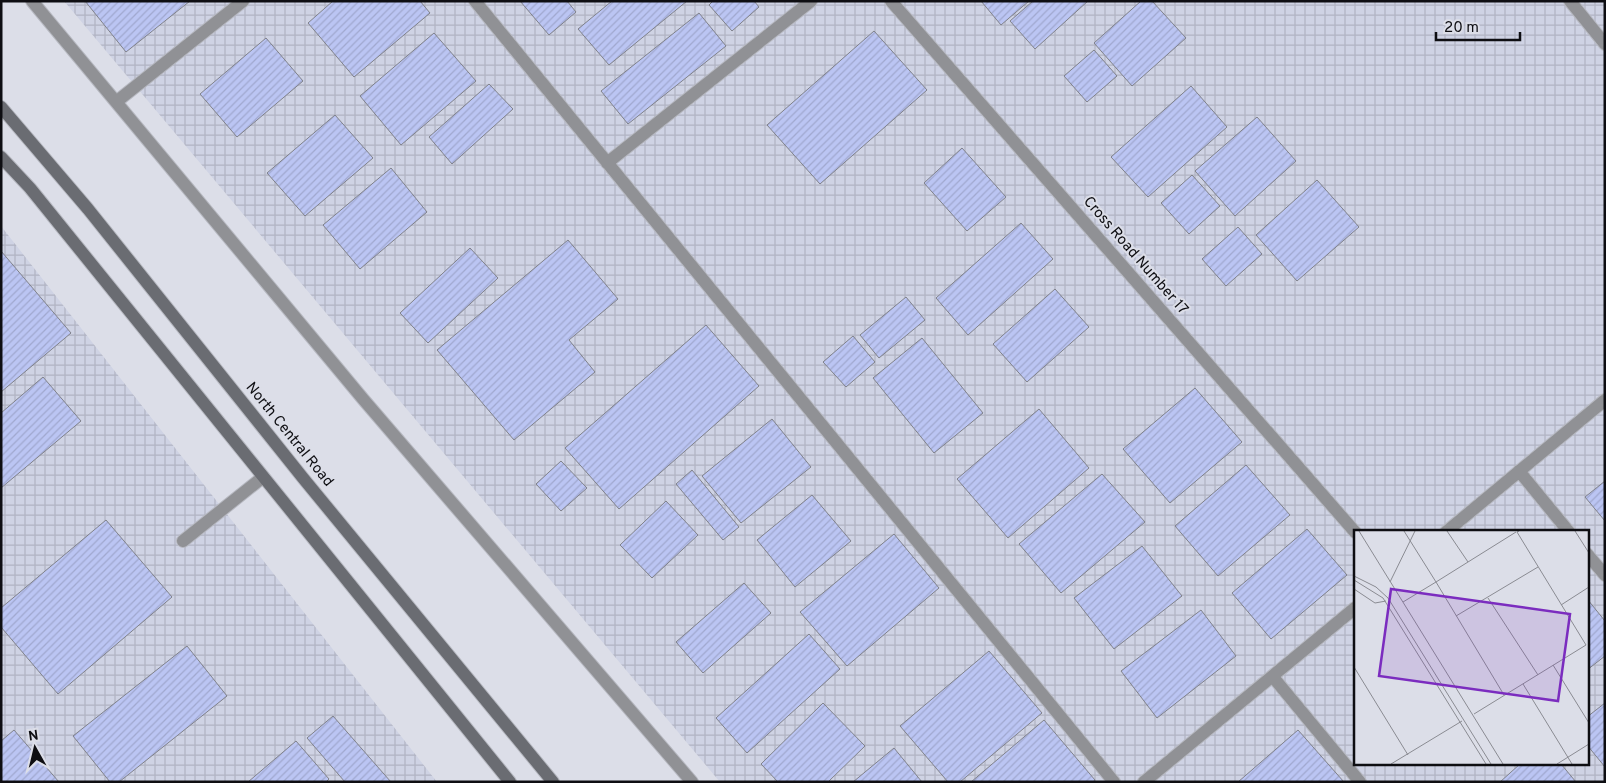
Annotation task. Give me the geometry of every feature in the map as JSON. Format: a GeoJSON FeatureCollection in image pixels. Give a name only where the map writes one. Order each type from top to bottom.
{"type":"FeatureCollection","features":[{"type":"Feature","properties":{"kind":"main road","name":"North Central Road"},"geometry":{"type":"LineString","coordinates":[[1,107],[88,209],[302,478],[553,782]]}},
{"type":"Feature","properties":{"kind":"main road"},"geometry":{"type":"LineString","coordinates":[[1,157],[36,196],[510,782]]}},
{"type":"Feature","properties":{"kind":"street"},"geometry":{"type":"LineString","coordinates":[[32,1],[363,399],[692,782]]}},
{"type":"Feature","properties":{"kind":"street"},"geometry":{"type":"LineString","coordinates":[[116,102],[243,1]]}},
{"type":"Feature","properties":{"kind":"street"},"geometry":{"type":"LineString","coordinates":[[475,1],[1114,782]]}},
{"type":"Feature","properties":{"kind":"street"},"geometry":{"type":"LineString","coordinates":[[607,163],[811,1]]}},
{"type":"Feature","properties":{"kind":"street","name":"Cross Road Number 17"},"geometry":{"type":"LineString","coordinates":[[891,1],[1354,531]]}},
{"type":"Feature","properties":{"kind":"street"},"geometry":{"type":"LineString","coordinates":[[1570,1],[1605,44]]}},
{"type":"Feature","properties":{"kind":"street"},"geometry":{"type":"LineString","coordinates":[[1448,530],[1605,400]]}},
{"type":"Feature","properties":{"kind":"street"},"geometry":{"type":"LineString","coordinates":[[1519,471],[1567,530]]}},
{"type":"Feature","properties":{"kind":"street"},"geometry":{"type":"LineString","coordinates":[[183,541],[263,477]]}},
{"type":"Feature","properties":{"kind":"street"},"geometry":{"type":"LineString","coordinates":[[1588,555],[1605,575]]}},
{"type":"Feature","properties":{"kind":"street"},"geometry":{"type":"LineString","coordinates":[[1144,782],[1354,609]]}},
{"type":"Feature","properties":{"kind":"street"},"geometry":{"type":"LineString","coordinates":[[1273,677],[1360,782]]}},
{"type":"Feature","properties":{"kind":"shaded area"},"geometry":{"type":"Polygon","coordinates":[[[64,1],[1605,1],[1605,782],[720,782],[64,1]]]}},
{"type":"Feature","properties":{"kind":"shaded area"},"geometry":{"type":"Polygon","coordinates":[[[1,226],[437,782],[1,782],[1,226]]]}},
{"type":"Feature","properties":{"kind":"building"},"geometry":{"type":"Polygon","coordinates":[[[85,1],[190,1],[126,52],[85,1]]]}},
{"type":"Feature","properties":{"kind":"building"},"geometry":{"type":"Polygon","coordinates":[[[333,1],[420,1],[430,13],[354,77],[308,23],[333,1]]]}},
{"type":"Feature","properties":{"kind":"building"},"geometry":{"type":"Polygon","coordinates":[[[520,1],[567,1],[576,12],[549,35],[520,1]]]}},
{"type":"Feature","properties":{"kind":"building"},"geometry":{"type":"Polygon","coordinates":[[[612,1],[687,1],[609,65],[578,29],[612,1]]]}},
{"type":"Feature","properties":{"kind":"building"},"geometry":{"type":"Polygon","coordinates":[[[713,1],[754,1],[759,7],[732,31],[709,5],[713,1]]]}},
{"type":"Feature","properties":{"kind":"building"},"geometry":{"type":"Polygon","coordinates":[[[981,1],[1029,1],[1001,25],[981,1]]]}},
{"type":"Feature","properties":{"kind":"building"},"geometry":{"type":"Polygon","coordinates":[[[1033,1],[1088,1],[1035,49],[1010,21],[1033,1]]]}},
{"type":"Feature","properties":{"kind":"building"},"geometry":{"type":"Polygon","coordinates":[[[1141,1],[1152,1],[1186,38],[1132,86],[1094,43],[1141,1]]]}},
{"type":"Feature","properties":{"kind":"building"},"geometry":{"type":"Polygon","coordinates":[[[699,13],[726,46],[628,124],[601,91],[699,13]]]}},
{"type":"Feature","properties":{"kind":"building"},"geometry":{"type":"Polygon","coordinates":[[[874,31],[927,90],[820,184],[767,125],[874,31]]]}},
{"type":"Feature","properties":{"kind":"building"},"geometry":{"type":"Polygon","coordinates":[[[434,33],[476,81],[401,145],[360,96],[434,33]]]}},
{"type":"Feature","properties":{"kind":"building"},"geometry":{"type":"Polygon","coordinates":[[[266,38],[303,81],[237,137],[200,94],[266,38]]]}},
{"type":"Feature","properties":{"kind":"building"},"geometry":{"type":"Polygon","coordinates":[[[1094,50],[1117,76],[1087,102],[1064,76],[1094,50]]]}},
{"type":"Feature","properties":{"kind":"building"},"geometry":{"type":"Polygon","coordinates":[[[489,84],[513,109],[452,164],[429,137],[489,84]]]}},
{"type":"Feature","properties":{"kind":"building"},"geometry":{"type":"Polygon","coordinates":[[[1191,86],[1227,127],[1148,197],[1111,157],[1191,86]]]}},
{"type":"Feature","properties":{"kind":"building"},"geometry":{"type":"Polygon","coordinates":[[[335,115],[373,158],[305,216],[267,173],[335,115]]]}},
{"type":"Feature","properties":{"kind":"building"},"geometry":{"type":"Polygon","coordinates":[[[1257,117],[1296,161],[1235,216],[1195,171],[1257,117]]]}},
{"type":"Feature","properties":{"kind":"building"},"geometry":{"type":"Polygon","coordinates":[[[962,148],[1006,197],[967,231],[924,183],[962,148]]]}},
{"type":"Feature","properties":{"kind":"building"},"geometry":{"type":"Polygon","coordinates":[[[391,168],[427,212],[360,269],[323,225],[391,168]]]}},
{"type":"Feature","properties":{"kind":"building"},"geometry":{"type":"Polygon","coordinates":[[[1192,175],[1220,206],[1189,234],[1161,203],[1192,175]]]}},
{"type":"Feature","properties":{"kind":"building"},"geometry":{"type":"Polygon","coordinates":[[[1317,180],[1359,227],[1297,281],[1256,235],[1317,180]]]}},
{"type":"Feature","properties":{"kind":"building"},"geometry":{"type":"Polygon","coordinates":[[[1021,223],[1053,259],[968,335],[936,298],[1021,223]]]}},
{"type":"Feature","properties":{"kind":"building"},"geometry":{"type":"Polygon","coordinates":[[[1238,227],[1262,254],[1226,286],[1202,259],[1238,227]]]}},
{"type":"Feature","properties":{"kind":"building"},"geometry":{"type":"Polygon","coordinates":[[[568,240],[618,299],[569,340],[595,372],[514,440],[437,350],[568,240]]]}},
{"type":"Feature","properties":{"kind":"building"},"geometry":{"type":"Polygon","coordinates":[[[470,248],[498,278],[428,343],[400,313],[470,248]]]}},
{"type":"Feature","properties":{"kind":"building"},"geometry":{"type":"Polygon","coordinates":[[[1,251],[71,333],[1,392],[1,251]]]}},
{"type":"Feature","properties":{"kind":"building"},"geometry":{"type":"Polygon","coordinates":[[[1055,289],[1089,327],[1027,382],[993,344],[1055,289]]]}},
{"type":"Feature","properties":{"kind":"building"},"geometry":{"type":"Polygon","coordinates":[[[906,297],[925,320],[879,358],[860,335],[906,297]]]}},
{"type":"Feature","properties":{"kind":"building"},"geometry":{"type":"Polygon","coordinates":[[[706,325],[759,386],[619,509],[565,448],[706,325]]]}},
{"type":"Feature","properties":{"kind":"building"},"geometry":{"type":"Polygon","coordinates":[[[853,336],[875,362],[846,387],[823,362],[853,336]]]}},
{"type":"Feature","properties":{"kind":"building"},"geometry":{"type":"Polygon","coordinates":[[[922,338],[983,413],[934,453],[873,378],[922,338]]]}},
{"type":"Feature","properties":{"kind":"building"},"geometry":{"type":"Polygon","coordinates":[[[43,377],[81,421],[1,488],[1,413],[43,377]]]}},
{"type":"Feature","properties":{"kind":"building"},"geometry":{"type":"Polygon","coordinates":[[[1195,388],[1242,442],[1170,503],[1123,449],[1195,388]]]}},
{"type":"Feature","properties":{"kind":"building"},"geometry":{"type":"Polygon","coordinates":[[[1039,409],[1089,468],[1008,538],[957,479],[1039,409]]]}},
{"type":"Feature","properties":{"kind":"building"},"geometry":{"type":"Polygon","coordinates":[[[772,419],[811,467],[741,523],[702,476],[772,419]]]}},
{"type":"Feature","properties":{"kind":"building"},"geometry":{"type":"Polygon","coordinates":[[[561,461],[587,488],[561,511],[536,484],[561,461]]]}},
{"type":"Feature","properties":{"kind":"building"},"geometry":{"type":"Polygon","coordinates":[[[1246,465],[1290,515],[1218,576],[1175,526],[1246,465]]]}},
{"type":"Feature","properties":{"kind":"building"},"geometry":{"type":"Polygon","coordinates":[[[692,470],[739,527],[723,540],[676,484],[692,470]]]}},
{"type":"Feature","properties":{"kind":"building"},"geometry":{"type":"Polygon","coordinates":[[[1102,474],[1145,522],[1061,593],[1019,544],[1102,474]]]}},
{"type":"Feature","properties":{"kind":"building"},"geometry":{"type":"Polygon","coordinates":[[[1605,481],[1605,521],[1585,497],[1605,481]]]}},
{"type":"Feature","properties":{"kind":"building"},"geometry":{"type":"Polygon","coordinates":[[[812,495],[851,541],[795,587],[757,540],[812,495]]]}},
{"type":"Feature","properties":{"kind":"building"},"geometry":{"type":"Polygon","coordinates":[[[666,501],[698,535],[652,578],[620,545],[666,501]]]}},
{"type":"Feature","properties":{"kind":"building"},"geometry":{"type":"Polygon","coordinates":[[[106,520],[172,597],[58,694],[1,627],[1,608],[106,520]]]}},
{"type":"Feature","properties":{"kind":"building"},"geometry":{"type":"Polygon","coordinates":[[[1307,529],[1347,575],[1271,639],[1232,593],[1307,529]]]}},
{"type":"Feature","properties":{"kind":"building"},"geometry":{"type":"Polygon","coordinates":[[[894,534],[939,588],[847,666],[800,612],[894,534]]]}},
{"type":"Feature","properties":{"kind":"building"},"geometry":{"type":"Polygon","coordinates":[[[1142,546],[1182,596],[1114,649],[1074,598],[1142,546]]]}},
{"type":"Feature","properties":{"kind":"building"},"geometry":{"type":"Polygon","coordinates":[[[744,583],[771,613],[703,673],[676,642],[744,583]]]}},
{"type":"Feature","properties":{"kind":"building"},"geometry":{"type":"Polygon","coordinates":[[[1588,600],[1605,621],[1605,656],[1588,669],[1588,600]]]}},
{"type":"Feature","properties":{"kind":"building"},"geometry":{"type":"Polygon","coordinates":[[[1201,610],[1236,656],[1157,718],[1121,671],[1201,610]]]}},
{"type":"Feature","properties":{"kind":"building"},"geometry":{"type":"Polygon","coordinates":[[[809,634],[840,669],[747,753],[716,718],[809,634]]]}},
{"type":"Feature","properties":{"kind":"building"},"geometry":{"type":"Polygon","coordinates":[[[187,646],[227,696],[119,782],[110,782],[73,736],[187,646]]]}},
{"type":"Feature","properties":{"kind":"building"},"geometry":{"type":"Polygon","coordinates":[[[989,651],[1042,713],[960,782],[948,782],[900,726],[989,651]]]}},
{"type":"Feature","properties":{"kind":"building"},"geometry":{"type":"Polygon","coordinates":[[[823,703],[865,746],[828,782],[778,782],[761,764],[823,703]]]}},
{"type":"Feature","properties":{"kind":"building"},"geometry":{"type":"Polygon","coordinates":[[[1605,703],[1605,767],[1588,746],[1588,716],[1605,703]]]}},
{"type":"Feature","properties":{"kind":"building"},"geometry":{"type":"Polygon","coordinates":[[[333,716],[391,782],[345,782],[307,738],[333,716]]]}},
{"type":"Feature","properties":{"kind":"building"},"geometry":{"type":"Polygon","coordinates":[[[1044,720],[1095,780],[1094,782],[971,782],[1044,720]]]}},
{"type":"Feature","properties":{"kind":"building"},"geometry":{"type":"Polygon","coordinates":[[[14,730],[59,782],[1,782],[1,741],[14,730]]]}},
{"type":"Feature","properties":{"kind":"building"},"geometry":{"type":"Polygon","coordinates":[[[1298,730],[1344,782],[1238,782],[1298,730]]]}},
{"type":"Feature","properties":{"kind":"building"},"geometry":{"type":"Polygon","coordinates":[[[296,741],[329,779],[326,782],[248,782],[296,741]]]}},
{"type":"Feature","properties":{"kind":"building"},"geometry":{"type":"Polygon","coordinates":[[[894,748],[922,782],[853,782],[894,748]]]}},
{"type":"Feature","properties":{"kind":"building"},"geometry":{"type":"Polygon","coordinates":[[[1518,766],[1563,766],[1576,782],[1500,782],[1518,766]]]}}]}
